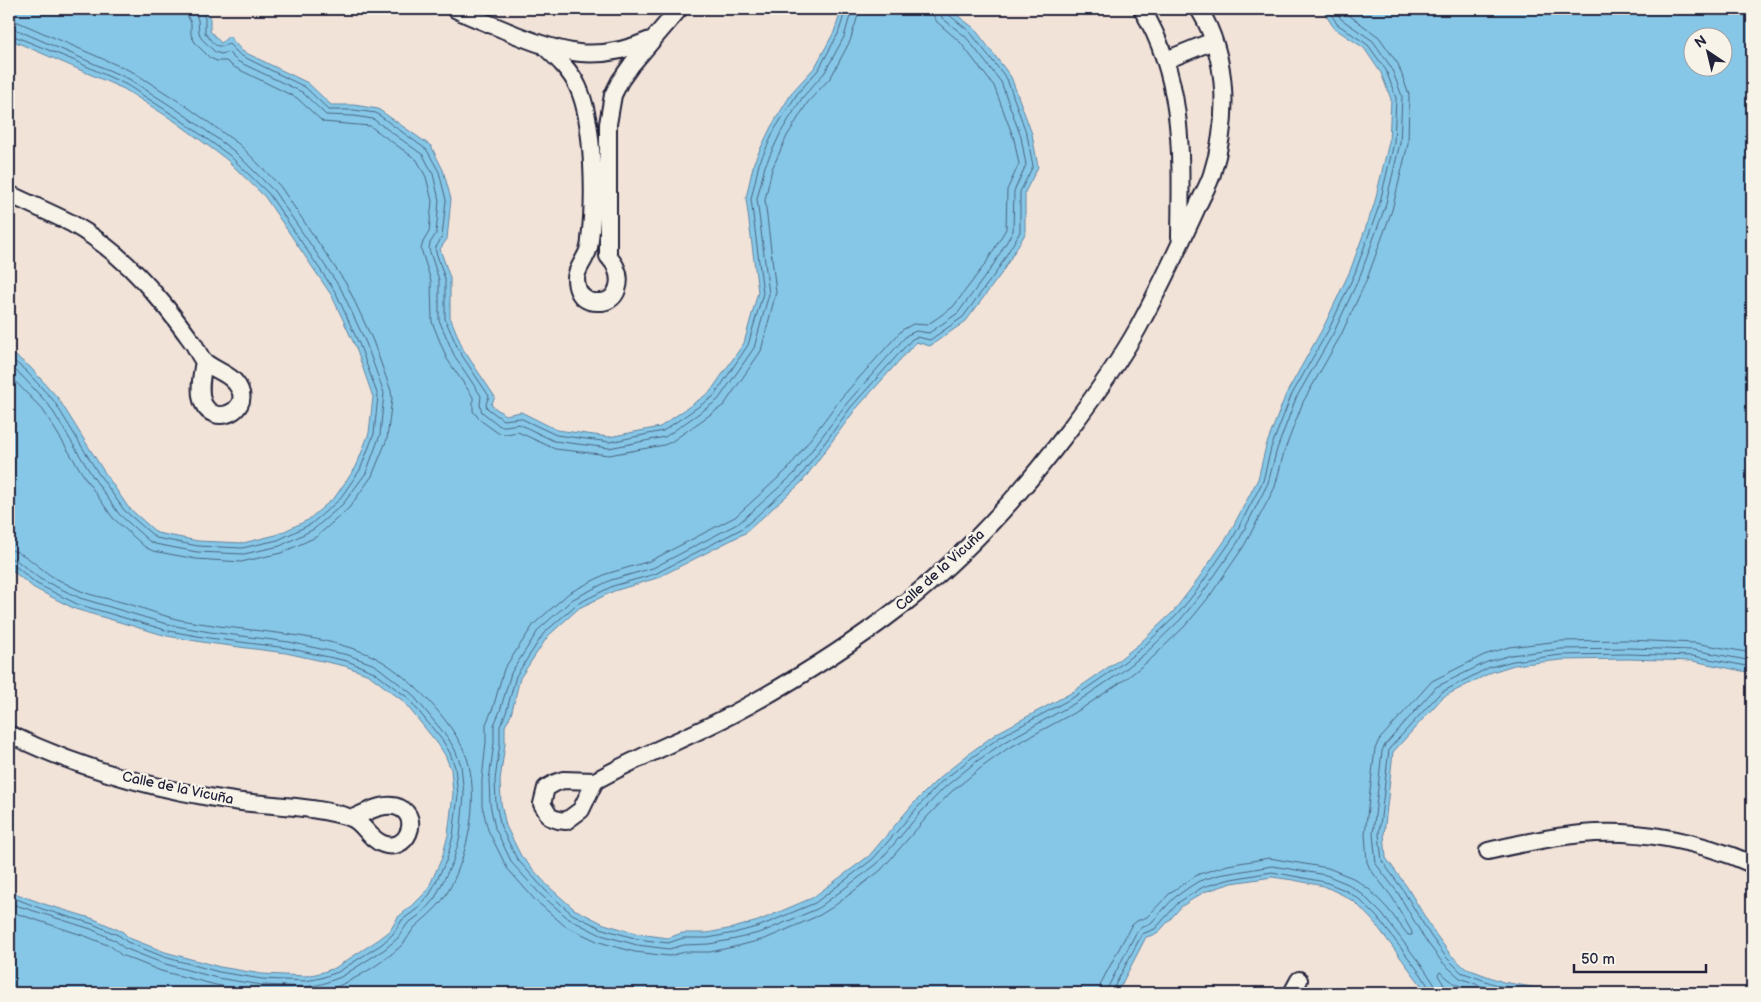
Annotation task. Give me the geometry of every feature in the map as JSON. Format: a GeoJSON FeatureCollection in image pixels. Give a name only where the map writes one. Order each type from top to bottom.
{"type":"FeatureCollection","features":[{"type":"Feature","properties":{"kind":"street"},"geometry":{"type":"LineString","coordinates":[[455,9],[544,46],[564,52],[600,54],[634,47],[653,39]]}},
{"type":"Feature","properties":{"kind":"street"},"geometry":{"type":"LineString","coordinates":[[608,256],[608,124],[613,96],[628,69],[679,9]]}},
{"type":"Feature","properties":{"kind":"street","name":"Calle de la Vicuña"},"geometry":{"type":"LineString","coordinates":[[1142,9],[1152,26],[1166,60],[1177,109],[1181,161],[1180,245]]}},
{"type":"Feature","properties":{"kind":"street","name":"Calle de la Vicuña"},"geometry":{"type":"LineString","coordinates":[[595,781],[624,765],[728,717],[800,677],[899,607],[942,572],[986,529],[1040,468],[1093,398],[1137,330],[1180,245],[1211,176],[1221,136],[1224,98],[1222,74],[1213,41],[1199,9]]}},
{"type":"Feature","properties":{"kind":"street"},"geometry":{"type":"LineString","coordinates":[[1166,60],[1213,41]]}},
{"type":"Feature","properties":{"kind":"street"},"geometry":{"type":"LineString","coordinates":[[544,46],[567,69],[577,85],[583,100],[590,137],[592,199],[590,240],[586,256],[578,269],[576,278],[577,289],[589,302],[607,301],[618,288],[619,278],[616,268],[608,256],[600,252],[586,256]]}},
{"type":"Feature","properties":{"kind":"street"},"geometry":{"type":"LineString","coordinates":[[583,100],[600,101],[613,96]]}},
{"type":"Feature","properties":{"kind":"street"},"geometry":{"type":"LineString","coordinates":[[9,194],[72,224],[102,245],[128,267],[154,293],[177,321],[204,361]]}},
{"type":"Feature","properties":{"kind":"street","name":"Calle de la Vicuña"},"geometry":{"type":"LineString","coordinates":[[9,734],[101,770],[148,784],[233,801],[324,811],[353,818]]}},
{"type":"Feature","properties":{"kind":"street"},"geometry":{"type":"LineString","coordinates":[[1488,851],[1582,834],[1620,833],[1688,842],[1720,851],[1752,864]]}},
{"type":"Feature","properties":{"kind":"water"},"geometry":{"type":"Polygon","coordinates":[[[9,9],[204,9],[210,17],[210,31],[221,43],[229,36],[242,51],[308,83],[331,105],[354,105],[378,109],[431,146],[443,170],[451,199],[447,239],[440,249],[450,278],[450,317],[463,349],[495,397],[491,405],[505,415],[521,412],[557,430],[609,437],[660,427],[710,392],[744,343],[758,292],[746,198],[754,162],[771,127],[793,91],[815,67],[834,32],[842,9],[949,9],[974,28],[1011,77],[1032,134],[1038,167],[1025,192],[1025,234],[1001,274],[966,321],[930,346],[916,342],[855,410],[802,482],[745,533],[657,578],[614,591],[579,608],[548,636],[520,678],[511,715],[505,726],[505,744],[500,780],[501,803],[506,826],[521,856],[548,886],[574,909],[604,924],[639,934],[668,938],[682,933],[707,933],[733,928],[758,921],[812,898],[869,856],[913,804],[938,779],[997,733],[1071,693],[1116,662],[1139,644],[1173,612],[1193,586],[1228,536],[1258,479],[1266,446],[1286,394],[1324,326],[1350,271],[1374,205],[1389,142],[1391,99],[1381,73],[1364,48],[1334,28],[1322,9],[1752,9],[1752,673],[1693,661],[1628,659],[1561,660],[1514,665],[1492,672],[1443,697],[1393,752],[1384,834],[1386,858],[1407,887],[1434,932],[1450,954],[1465,968],[1503,982],[1549,990],[1637,991],[1648,993],[1427,993],[1374,922],[1356,903],[1324,886],[1272,877],[1232,883],[1204,892],[1182,906],[1157,934],[1146,937],[1117,993],[9,993],[9,891],[94,919],[123,932],[129,938],[165,952],[220,967],[262,974],[306,976],[335,968],[390,931],[398,917],[427,891],[442,858],[448,835],[453,794],[451,769],[445,755],[403,701],[369,675],[345,666],[286,653],[167,636],[75,609],[34,588],[9,568],[9,351],[30,367],[58,398],[128,507],[157,533],[198,541],[243,543],[276,535],[308,520],[335,497],[356,467],[369,433],[373,397],[356,348],[332,296],[265,197],[226,159],[176,122],[124,89],[9,39],[9,9]]]}}]}
